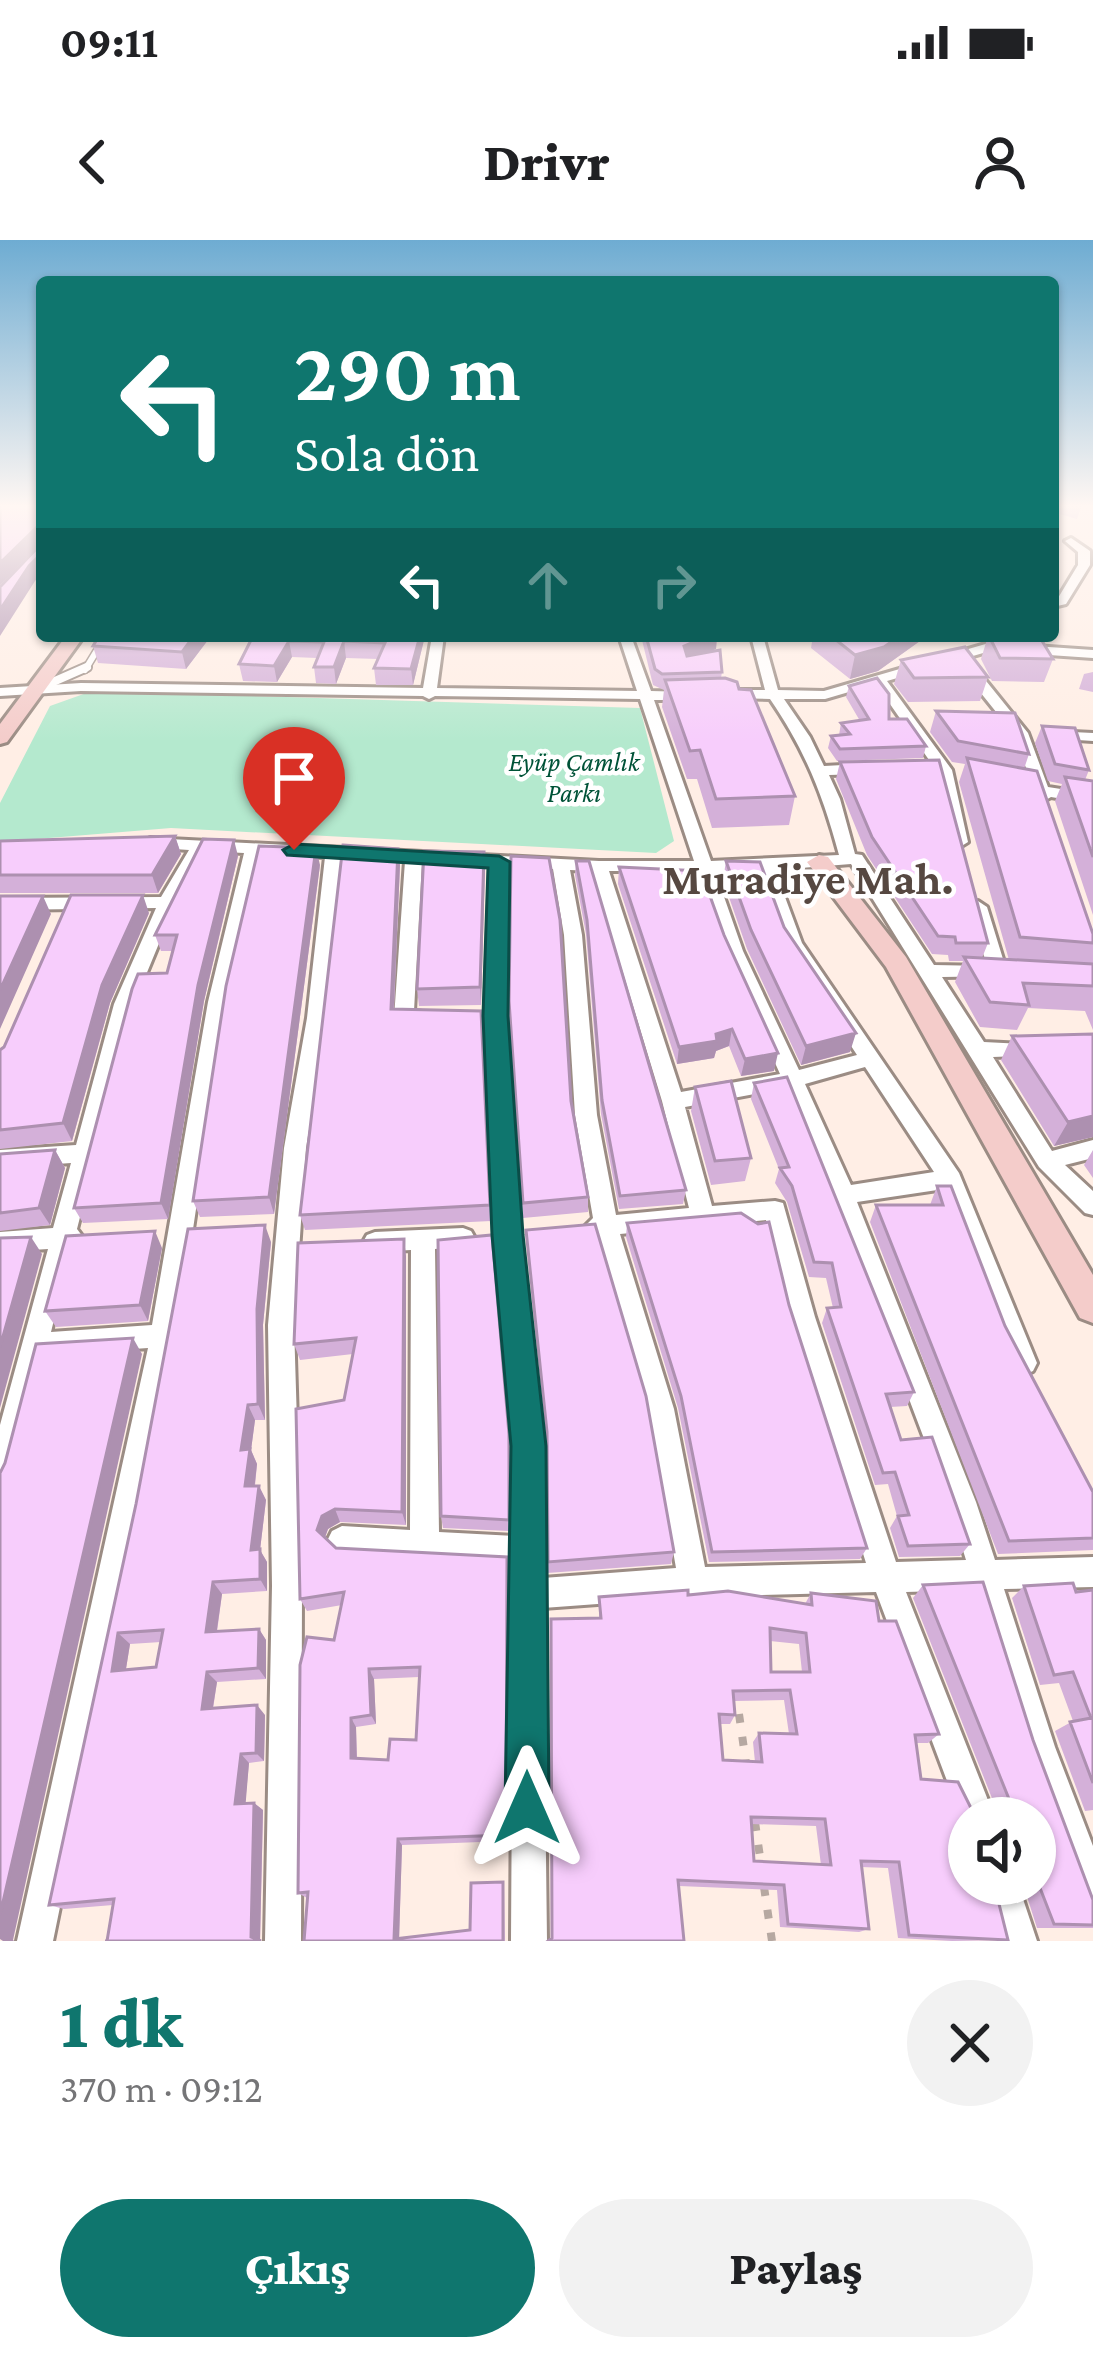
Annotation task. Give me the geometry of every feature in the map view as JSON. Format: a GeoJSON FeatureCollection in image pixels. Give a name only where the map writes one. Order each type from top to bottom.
{"type":"FeatureCollection","features":[{"type":"Feature","properties":{"kind":"street"},"geometry":{"type":"LineString","coordinates":[[2,695],[47,642]]}},
{"type":"Feature","properties":{"kind":"street"},"geometry":{"type":"LineString","coordinates":[[0,738],[70,642]]}},
{"type":"Feature","properties":{"kind":"street"},"geometry":{"type":"LineString","coordinates":[[429,695],[437,642]]}},
{"type":"Feature","properties":{"kind":"street"},"geometry":{"type":"LineString","coordinates":[[628,642],[734,951],[790,1081],[803,1097],[962,1502],[1093,1893]]}},
{"type":"Feature","properties":{"kind":"street"},"geometry":{"type":"LineString","coordinates":[[759,642],[772,692],[818,771],[833,861],[897,963],[1093,1307]]}},
{"type":"Feature","properties":{"kind":"street"},"geometry":{"type":"LineString","coordinates":[[928,666],[959,642]]}},
{"type":"Feature","properties":{"kind":"street"},"geometry":{"type":"LineString","coordinates":[[2,695],[34,690],[644,699],[825,694],[989,647],[1093,654]]}},
{"type":"Feature","properties":{"kind":"street"},"geometry":{"type":"LineString","coordinates":[[958,656],[1020,733],[1050,813]]}},
{"type":"Feature","properties":{"kind":"street"},"geometry":{"type":"LineString","coordinates":[[879,680],[954,772],[968,871],[998,972]]}},
{"type":"Feature","properties":{"kind":"street"},"geometry":{"type":"LineString","coordinates":[[1020,733],[1085,742]]}},
{"type":"Feature","properties":{"kind":"street"},"geometry":{"type":"LineString","coordinates":[[911,765],[954,772]]}},
{"type":"Feature","properties":{"kind":"street"},"geometry":{"type":"LineString","coordinates":[[818,771],[880,766]]}},
{"type":"Feature","properties":{"kind":"street"},"geometry":{"type":"LineString","coordinates":[[1001,783],[1093,799]]}},
{"type":"Feature","properties":{"kind":"street"},"geometry":{"type":"LineString","coordinates":[[140,844],[599,866],[765,866],[856,859],[1048,1161],[1093,1206]]}},
{"type":"Feature","properties":{"kind":"street"},"geometry":{"type":"LineString","coordinates":[[0,1476],[58,1238],[87,1153],[124,1004],[167,902],[200,845]]}},
{"type":"Feature","properties":{"kind":"street"},"geometry":{"type":"LineString","coordinates":[[35,1941],[124,1544],[182,1233],[218,987],[254,848]]}},
{"type":"Feature","properties":{"kind":"street"},"geometry":{"type":"LineString","coordinates":[[283,1941],[287,1586],[281,1325],[334,853]]}},
{"type":"Feature","properties":{"kind":"street"},"geometry":{"type":"LineString","coordinates":[[414,859],[404,1018],[450,1017]]}},
{"type":"Feature","properties":{"kind":"street"},"geometry":{"type":"LineString","coordinates":[[499,862],[484,1016],[518,1234],[528,1446],[529,1941]]}},
{"type":"Feature","properties":{"kind":"street"},"geometry":{"type":"LineString","coordinates":[[561,865],[573,935],[586,1115],[606,1226],[661,1409],[693,1582]]}},
{"type":"Feature","properties":{"kind":"street"},"geometry":{"type":"LineString","coordinates":[[599,866],[674,1101],[703,1216]]}},
{"type":"Feature","properties":{"kind":"street"},"geometry":{"type":"LineString","coordinates":[[765,866],[794,944],[951,1179],[1012,1340],[1032,1378]]}},
{"type":"Feature","properties":{"kind":"street"},"geometry":{"type":"LineString","coordinates":[[0,904],[167,902]]}},
{"type":"Feature","properties":{"kind":"street"},"geometry":{"type":"LineString","coordinates":[[60,923],[69,903]]}},
{"type":"Feature","properties":{"kind":"street"},"geometry":{"type":"LineString","coordinates":[[929,971],[1022,973]]}},
{"type":"Feature","properties":{"kind":"street"},"geometry":{"type":"LineString","coordinates":[[978,1049],[1048,1050]]}},
{"type":"Feature","properties":{"kind":"street"},"geometry":{"type":"LineString","coordinates":[[674,1101],[790,1081],[872,1058]]}},
{"type":"Feature","properties":{"kind":"street"},"geometry":{"type":"LineString","coordinates":[[1048,1161],[1093,1149]]}},
{"type":"Feature","properties":{"kind":"street"},"geometry":{"type":"LineString","coordinates":[[0,1159],[87,1153]]}},
{"type":"Feature","properties":{"kind":"street"},"geometry":{"type":"LineString","coordinates":[[843,1195],[951,1179]]}},
{"type":"Feature","properties":{"kind":"street"},"geometry":{"type":"LineString","coordinates":[[566,1230],[775,1210],[802,1317],[886,1578],[970,1797]]}},
{"type":"Feature","properties":{"kind":"street"},"geometry":{"type":"LineString","coordinates":[[355,1243],[518,1234]]}},
{"type":"Feature","properties":{"kind":"street"},"geometry":{"type":"LineString","coordinates":[[0,1243],[100,1236]]}},
{"type":"Feature","properties":{"kind":"street"},"geometry":{"type":"LineString","coordinates":[[423,1241],[424,1545]]}},
{"type":"Feature","properties":{"kind":"street"},"geometry":{"type":"LineString","coordinates":[[32,1345],[164,1336]]}},
{"type":"Feature","properties":{"kind":"street"},"geometry":{"type":"LineString","coordinates":[[342,1541],[526,1551]]}},
{"type":"Feature","properties":{"kind":"street"},"geometry":{"type":"LineString","coordinates":[[525,1594],[693,1582],[1093,1572]]}},
{"type":"Feature","properties":{"kind":"street"},"geometry":{"type":"LineString","coordinates":[[1007,1905],[1019,1941]]}},
{"type":"Feature","properties":{"kind":"lane"},"geometry":{"type":"LineString","coordinates":[[34,690],[86,670],[102,642]]}},
{"type":"Feature","properties":{"kind":"path"},"geometry":{"type":"LineString","coordinates":[[739,1714],[748,1776]]}},
{"type":"Feature","properties":{"kind":"path"},"geometry":{"type":"LineString","coordinates":[[754,1817],[772,1941]]}},
{"type":"Feature","properties":{"kind":"green space","name":"Eyüp Çamlık Parkı"},"geometry":{"type":"Polygon","coordinates":[[[92,691],[640,708],[674,841],[656,853],[171,828],[0,842],[0,803],[50,706],[92,691]]]}},
{"type":"Feature","properties":{"kind":"building"},"geometry":{"type":"Polygon","coordinates":[[[18,583],[0,610],[0,587],[18,583]]]}},
{"type":"Feature","properties":{"kind":"building"},"geometry":{"type":"Polygon","coordinates":[[[95,642],[190,642],[182,652],[93,646],[95,642]]]}},
{"type":"Feature","properties":{"kind":"building"},"geometry":{"type":"Polygon","coordinates":[[[250,642],[288,642],[274,666],[239,664],[250,642]]]}},
{"type":"Feature","properties":{"kind":"building"},"geometry":{"type":"Polygon","coordinates":[[[324,642],[344,642],[334,667],[314,667],[324,642]]]}},
{"type":"Feature","properties":{"kind":"building"},"geometry":{"type":"Polygon","coordinates":[[[364,642],[418,642],[411,669],[374,668],[385,643],[364,642]]]}},
{"type":"Feature","properties":{"kind":"building"},"geometry":{"type":"Polygon","coordinates":[[[648,642],[694,642],[684,646],[687,656],[720,650],[722,672],[662,674],[655,669],[648,642]]]}},
{"type":"Feature","properties":{"kind":"building"},"geometry":{"type":"Polygon","coordinates":[[[839,642],[891,642],[884,647],[855,655],[839,642]]]}},
{"type":"Feature","properties":{"kind":"building"},"geometry":{"type":"Polygon","coordinates":[[[992,642],[1043,642],[1053,659],[1000,658],[992,642]]]}},
{"type":"Feature","properties":{"kind":"building"},"geometry":{"type":"Polygon","coordinates":[[[965,647],[988,677],[914,678],[901,660],[965,647]]]}},
{"type":"Feature","properties":{"kind":"building"},"geometry":{"type":"Polygon","coordinates":[[[725,678],[737,682],[739,689],[751,690],[795,796],[716,799],[700,750],[690,751],[665,680],[725,678]]]}},
{"type":"Feature","properties":{"kind":"building"},"geometry":{"type":"Polygon","coordinates":[[[877,678],[889,694],[889,719],[907,719],[926,746],[840,749],[831,736],[850,734],[841,723],[869,719],[849,686],[877,678]]]}},
{"type":"Feature","properties":{"kind":"building"},"geometry":{"type":"Polygon","coordinates":[[[936,711],[1015,713],[1029,754],[958,741],[936,711]]]}},
{"type":"Feature","properties":{"kind":"building"},"geometry":{"type":"Polygon","coordinates":[[[1042,726],[1075,728],[1089,770],[1055,764],[1042,726]]]}},
{"type":"Feature","properties":{"kind":"building"},"geometry":{"type":"Polygon","coordinates":[[[967,758],[1037,771],[1093,943],[1020,937],[967,758]]]}},
{"type":"Feature","properties":{"kind":"building"},"geometry":{"type":"Polygon","coordinates":[[[939,760],[988,943],[956,943],[955,937],[938,936],[872,837],[840,762],[939,760]]]}},
{"type":"Feature","properties":{"kind":"building"},"geometry":{"type":"Polygon","coordinates":[[[1065,777],[1093,781],[1093,857],[1065,777]]]}},
{"type":"Feature","properties":{"kind":"building"},"geometry":{"type":"Polygon","coordinates":[[[175,836],[152,875],[0,875],[0,841],[175,836]]]}},
{"type":"Feature","properties":{"kind":"building"},"geometry":{"type":"Polygon","coordinates":[[[203,839],[234,840],[198,985],[161,1203],[74,1208],[132,989],[138,974],[167,973],[177,935],[155,935],[203,839]]]}},
{"type":"Feature","properties":{"kind":"building"},"geometry":{"type":"Polygon","coordinates":[[[343,845],[398,849],[391,1009],[481,1011],[490,1205],[300,1215],[343,845]]]}},
{"type":"Feature","properties":{"kind":"building"},"geometry":{"type":"Polygon","coordinates":[[[259,846],[316,848],[269,1197],[193,1201],[226,986],[259,846]]]}},
{"type":"Feature","properties":{"kind":"building"},"geometry":{"type":"Polygon","coordinates":[[[424,851],[484,852],[480,987],[417,989],[424,851]]]}},
{"type":"Feature","properties":{"kind":"building"},"geometry":{"type":"Polygon","coordinates":[[[511,856],[549,858],[560,920],[571,1101],[588,1197],[523,1203],[509,1001],[511,856]]]}},
{"type":"Feature","properties":{"kind":"building"},"geometry":{"type":"Polygon","coordinates":[[[576,861],[589,861],[686,1190],[620,1196],[602,1100],[587,920],[576,861]]]}},
{"type":"Feature","properties":{"kind":"building"},"geometry":{"type":"Polygon","coordinates":[[[726,861],[760,862],[784,927],[856,1033],[806,1046],[751,930],[726,861]]]}},
{"type":"Feature","properties":{"kind":"building"},"geometry":{"type":"Polygon","coordinates":[[[619,867],[701,871],[724,935],[778,1053],[745,1059],[732,1029],[716,1034],[717,1041],[679,1047],[619,867]]]}},
{"type":"Feature","properties":{"kind":"building"},"geometry":{"type":"Polygon","coordinates":[[[71,895],[143,895],[102,985],[63,1123],[0,1130],[0,1050],[71,895]]]}},
{"type":"Feature","properties":{"kind":"building"},"geometry":{"type":"Polygon","coordinates":[[[0,896],[43,896],[0,990],[0,896]]]}},
{"type":"Feature","properties":{"kind":"building"},"geometry":{"type":"Polygon","coordinates":[[[964,957],[1093,964],[1093,986],[1023,983],[1029,1005],[990,1002],[964,957]]]}},
{"type":"Feature","properties":{"kind":"building"},"geometry":{"type":"Polygon","coordinates":[[[1093,1034],[1093,1116],[1068,1122],[1012,1036],[1093,1034]]]}},
{"type":"Feature","properties":{"kind":"building"},"geometry":{"type":"Polygon","coordinates":[[[787,1077],[914,1392],[886,1394],[901,1440],[932,1437],[970,1544],[908,1546],[898,1516],[909,1515],[895,1472],[883,1473],[827,1308],[841,1307],[832,1263],[814,1262],[792,1186],[780,1168],[789,1167],[754,1083],[787,1077]]]}},
{"type":"Feature","properties":{"kind":"building"},"geometry":{"type":"Polygon","coordinates":[[[731,1081],[751,1158],[715,1161],[695,1087],[731,1081]]]}},
{"type":"Feature","properties":{"kind":"building"},"geometry":{"type":"Polygon","coordinates":[[[55,1150],[39,1208],[0,1213],[0,1154],[55,1150]]]}},
{"type":"Feature","properties":{"kind":"building"},"geometry":{"type":"Polygon","coordinates":[[[937,1186],[951,1186],[1005,1326],[1093,1492],[1093,1538],[1009,1541],[876,1205],[943,1205],[937,1186]]]}},
{"type":"Feature","properties":{"kind":"building"},"geometry":{"type":"Polygon","coordinates":[[[741,1213],[758,1224],[769,1222],[789,1305],[867,1548],[712,1552],[681,1396],[627,1223],[741,1213]]]}},
{"type":"Feature","properties":{"kind":"building"},"geometry":{"type":"Polygon","coordinates":[[[595,1224],[646,1396],[674,1552],[548,1562],[547,1432],[526,1230],[595,1224]]]}},
{"type":"Feature","properties":{"kind":"building"},"geometry":{"type":"Polygon","coordinates":[[[265,1225],[257,1309],[258,1404],[248,1405],[241,1450],[250,1449],[245,1486],[259,1486],[251,1550],[260,1549],[260,1579],[213,1582],[206,1632],[259,1629],[258,1668],[207,1672],[202,1709],[257,1705],[256,1753],[241,1754],[235,1804],[254,1803],[251,1937],[261,1941],[107,1941],[114,1899],[49,1905],[136,1504],[188,1229],[265,1225]],[[163,1630],[118,1633],[112,1671],[156,1667],[163,1630]]]}},
{"type":"Feature","properties":{"kind":"building"},"geometry":{"type":"Polygon","coordinates":[[[155,1231],[140,1305],[45,1311],[66,1236],[155,1231]]]}},
{"type":"Feature","properties":{"kind":"building"},"geometry":{"type":"Polygon","coordinates":[[[492,1235],[509,1434],[509,1520],[441,1516],[438,1240],[492,1235]]]}},
{"type":"Feature","properties":{"kind":"building"},"geometry":{"type":"Polygon","coordinates":[[[31,1237],[0,1347],[0,1238],[31,1237]]]}},
{"type":"Feature","properties":{"kind":"building"},"geometry":{"type":"Polygon","coordinates":[[[404,1239],[402,1512],[335,1509],[322,1516],[317,1530],[336,1548],[507,1557],[506,1835],[398,1839],[394,1939],[470,1930],[471,1883],[503,1882],[503,1941],[304,1941],[308,1892],[298,1893],[300,1665],[307,1637],[334,1640],[344,1592],[300,1599],[296,1409],[344,1400],[356,1338],[294,1344],[298,1243],[404,1239]],[[420,1667],[369,1669],[371,1715],[351,1718],[351,1758],[388,1760],[390,1739],[416,1740],[420,1667]]]}},
{"type":"Feature","properties":{"kind":"building"},"geometry":{"type":"Polygon","coordinates":[[[133,1338],[0,1915],[0,1473],[36,1344],[133,1338]]]}},
{"type":"Feature","properties":{"kind":"building"},"geometry":{"type":"Polygon","coordinates":[[[983,1582],[1054,1797],[1008,1797],[923,1585],[983,1582]]]}},
{"type":"Feature","properties":{"kind":"building"},"geometry":{"type":"Polygon","coordinates":[[[1073,1583],[1076,1592],[1093,1590],[1093,1783],[1070,1722],[1091,1718],[1073,1672],[1054,1675],[1024,1586],[1073,1583]]]}},
{"type":"Feature","properties":{"kind":"building"},"geometry":{"type":"Polygon","coordinates":[[[688,1590],[688,1595],[728,1591],[812,1605],[811,1593],[876,1601],[879,1621],[896,1621],[939,1734],[915,1735],[921,1779],[958,1782],[966,1797],[948,1797],[948,1905],[999,1905],[1008,1940],[909,1935],[899,1862],[861,1861],[869,1929],[788,1924],[784,1885],[678,1880],[684,1941],[548,1941],[552,1938],[551,1619],[601,1618],[599,1597],[688,1590]],[[770,1628],[771,1672],[810,1672],[806,1633],[770,1628]],[[790,1690],[733,1691],[735,1715],[719,1714],[723,1760],[762,1762],[759,1733],[797,1734],[790,1690]],[[751,1817],[754,1861],[831,1865],[825,1819],[751,1817]]]}},
{"type":"Feature","properties":{"kind":"building"},"geometry":{"type":"Polygon","coordinates":[[[1056,1801],[1093,1900],[1093,1925],[1054,1924],[1047,1905],[1056,1905],[1056,1801]]]}},
{"type":"Feature","properties":{"kind":"district","name":"Muradiye Mah."},"geometry":{"type":"Point","coordinates":[808,878]}},
{"type":"Feature","properties":{"kind":"route"},"geometry":{"type":"LineString","coordinates":[[294,850],[499,862],[495,1016],[508,1235],[528,1446],[527,1808]]}}]}
